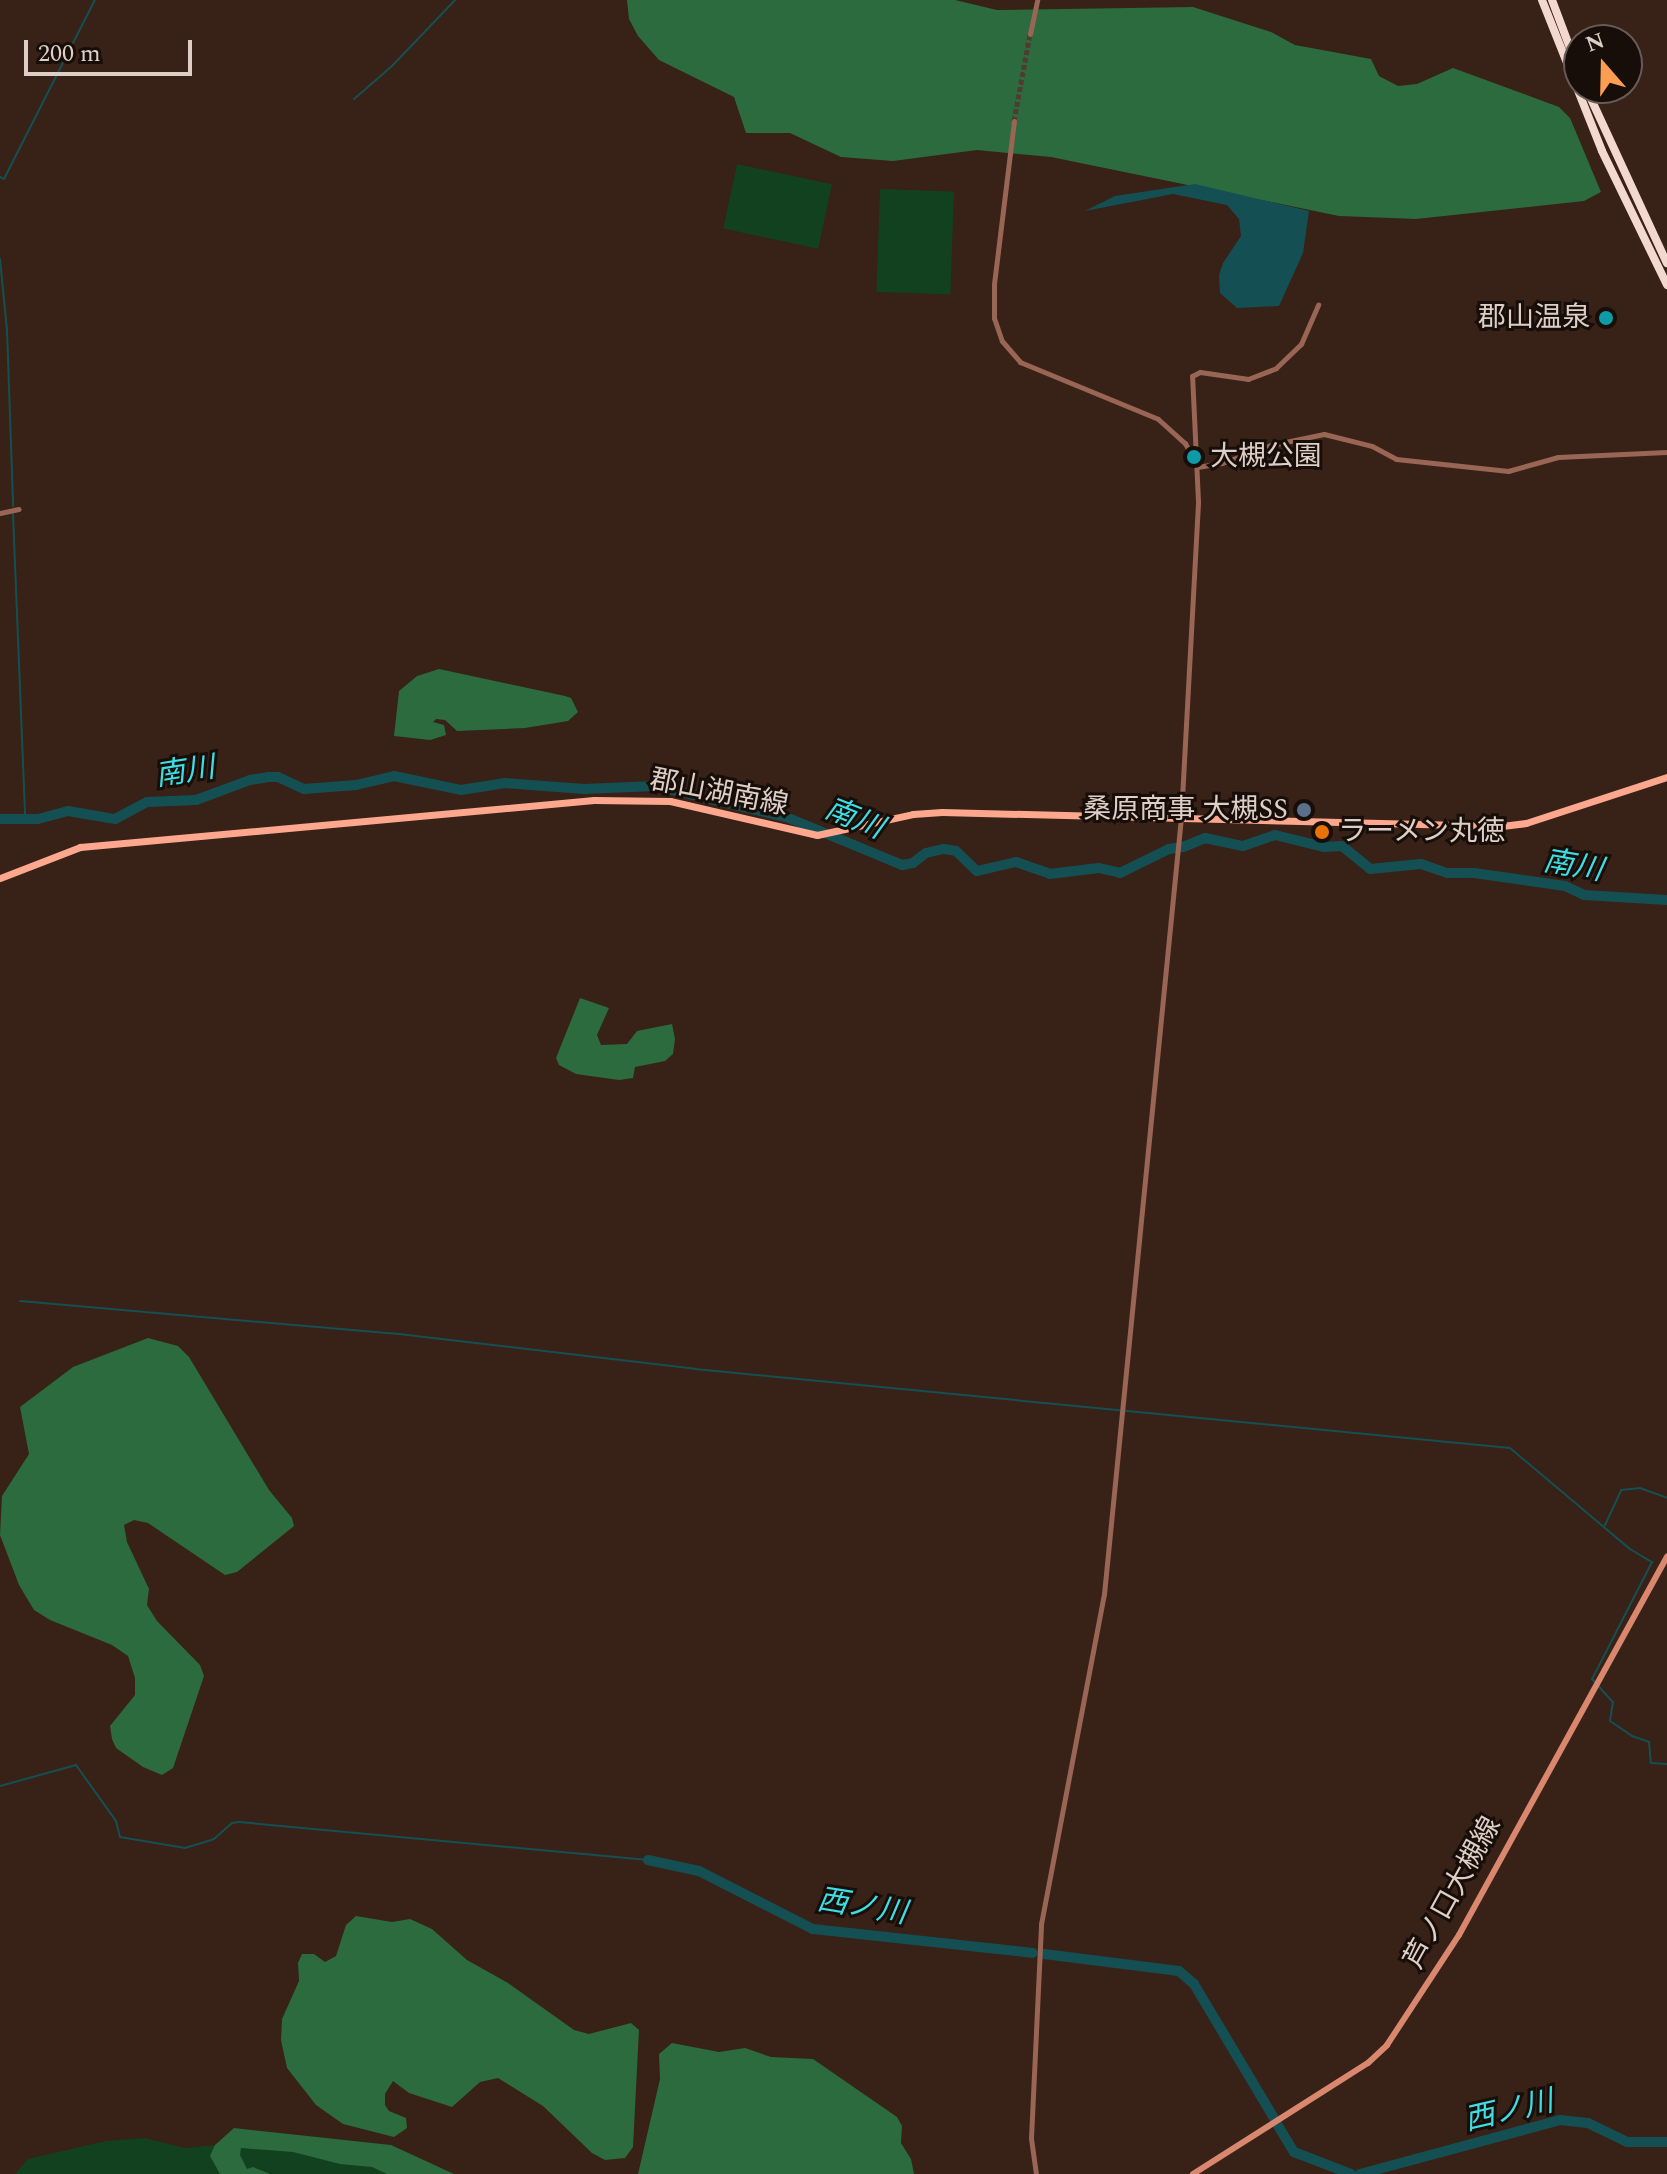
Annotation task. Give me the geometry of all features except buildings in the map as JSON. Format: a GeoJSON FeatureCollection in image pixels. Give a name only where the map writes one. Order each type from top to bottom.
{"type":"FeatureCollection","features":[{"type":"Feature","properties":{"kind":"highway"},"geometry":{"type":"LineString","coordinates":[[1542,0],[1602,151],[1667,285]]}},
{"type":"Feature","properties":{"kind":"highway"},"geometry":{"type":"LineString","coordinates":[[1552,0],[1563,29]]}},
{"type":"Feature","properties":{"kind":"highway"},"geometry":{"type":"LineString","coordinates":[[1593,104],[1667,263]]}},
{"type":"Feature","properties":{"kind":"main road","name":"郡山湖南線"},"geometry":{"type":"LineString","coordinates":[[0,878],[80,847],[594,800],[670,801],[817,835],[942,812],[1502,826],[1555,814],[1667,777]]}},
{"type":"Feature","properties":{"kind":"main road","name":"芦ノ口大槻線"},"geometry":{"type":"LineString","coordinates":[[1193,2174],[1382,2051],[1459,1935],[1667,1556]]}},
{"type":"Feature","properties":{"kind":"street"},"geometry":{"type":"LineString","coordinates":[[1030,34],[1037,0]]}},
{"type":"Feature","properties":{"kind":"street"},"geometry":{"type":"LineString","coordinates":[[1014,121],[994,285],[994,318],[1002,341],[1020,362],[1158,419],[1185,443],[1197,467]]}},
{"type":"Feature","properties":{"kind":"street"},"geometry":{"type":"LineString","coordinates":[[1036,2174],[1031,2138],[1041,1924],[1104,1594],[1181,817],[1198,501],[1192,376],[1200,372],[1248,379],[1276,368],[1301,344],[1318,305]]}},
{"type":"Feature","properties":{"kind":"street"},"geometry":{"type":"LineString","coordinates":[[1197,467],[1222,463],[1271,445],[1324,434],[1372,446],[1396,459],[1508,471],[1558,457],[1667,452]]}},
{"type":"Feature","properties":{"kind":"street"},"geometry":{"type":"LineString","coordinates":[[0,513],[19,509]]}},
{"type":"Feature","properties":{"kind":"green space"},"geometry":{"type":"Polygon","coordinates":[[[627,0],[955,0],[997,10],[1193,7],[1271,32],[1295,45],[1371,59],[1379,76],[1398,86],[1417,84],[1453,68],[1559,107],[1570,118],[1601,192],[1584,201],[1416,219],[1339,216],[1051,157],[977,150],[893,161],[841,157],[790,133],[746,133],[734,97],[659,60],[638,36],[629,19],[627,0]]]}},
{"type":"Feature","properties":{"kind":"green space"},"geometry":{"type":"Polygon","coordinates":[[[737,164],[832,184],[818,249],[723,229],[737,164]]]}},
{"type":"Feature","properties":{"kind":"green space"},"geometry":{"type":"Polygon","coordinates":[[[880,189],[954,192],[950,295],[876,292],[880,189]]]}},
{"type":"Feature","properties":{"kind":"green space"},"geometry":{"type":"Polygon","coordinates":[[[439,669],[565,696],[571,698],[578,712],[568,721],[525,728],[457,731],[445,720],[436,719],[433,722],[444,725],[446,735],[430,740],[394,736],[399,691],[417,676],[439,669]]]}},
{"type":"Feature","properties":{"kind":"green space"},"geometry":{"type":"Polygon","coordinates":[[[580,998],[609,1008],[597,1035],[601,1045],[627,1044],[637,1031],[672,1024],[675,1039],[673,1054],[665,1061],[635,1067],[633,1078],[619,1080],[576,1074],[559,1065],[556,1058],[580,998]]]}},
{"type":"Feature","properties":{"kind":"green space"},"geometry":{"type":"Polygon","coordinates":[[[148,1338],[178,1346],[189,1357],[269,1490],[292,1518],[294,1526],[237,1572],[225,1575],[148,1523],[134,1520],[124,1525],[127,1542],[149,1589],[147,1605],[157,1621],[200,1665],[204,1676],[173,1768],[162,1775],[143,1767],[116,1748],[112,1739],[110,1726],[135,1695],[135,1678],[128,1656],[112,1645],[50,1620],[34,1610],[19,1585],[0,1535],[2,1496],[29,1454],[20,1407],[73,1367],[148,1338]]]}},
{"type":"Feature","properties":{"kind":"green space"},"geometry":{"type":"Polygon","coordinates":[[[356,1916],[392,1922],[410,1919],[432,1929],[467,1960],[508,1983],[574,2030],[589,2034],[631,2023],[639,2030],[633,2147],[625,2158],[605,2160],[592,2153],[543,2106],[498,2078],[480,2082],[452,2107],[409,2093],[393,2081],[385,2094],[385,2105],[389,2111],[406,2118],[407,2128],[394,2137],[343,2124],[316,2105],[287,2068],[281,2040],[282,2019],[299,1981],[298,1963],[302,1954],[314,1954],[325,1962],[336,1956],[346,1925],[356,1916]]]}},
{"type":"Feature","properties":{"kind":"green space"},"geometry":{"type":"Polygon","coordinates":[[[672,2043],[719,2052],[745,2048],[771,2057],[813,2059],[897,2117],[902,2126],[901,2143],[911,2159],[914,2174],[638,2174],[660,2079],[659,2054],[672,2043]]]}},
{"type":"Feature","properties":{"kind":"green space"},"geometry":{"type":"Polygon","coordinates":[[[234,2128],[391,2145],[454,2174],[387,2174],[372,2167],[340,2164],[293,2152],[241,2148],[240,2155],[247,2169],[253,2167],[270,2174],[220,2174],[210,2156],[215,2145],[234,2128]]]}},
{"type":"Feature","properties":{"kind":"green space"},"geometry":{"type":"Polygon","coordinates":[[[145,2138],[185,2148],[247,2142],[306,2144],[392,2174],[15,2174],[28,2159],[106,2141],[145,2138]]]}},
{"type":"Feature","properties":{"kind":"water"},"geometry":{"type":"Polygon","coordinates":[[[1195,184],[1309,211],[1303,253],[1279,306],[1237,308],[1220,293],[1219,275],[1223,263],[1241,236],[1239,219],[1227,205],[1173,194],[1085,211],[1115,196],[1195,184]]]}},
{"type":"Feature","properties":{"kind":"waterway"},"geometry":{"type":"LineString","coordinates":[[0,177],[4,179],[95,0]]}},
{"type":"Feature","properties":{"kind":"waterway"},"geometry":{"type":"LineString","coordinates":[[354,99],[392,66],[455,0]]}},
{"type":"Feature","properties":{"kind":"waterway"},"geometry":{"type":"LineString","coordinates":[[0,259],[7,330],[13,506]]}},
{"type":"Feature","properties":{"kind":"waterway"},"geometry":{"type":"LineString","coordinates":[[13,514],[25,819]]}},
{"type":"Feature","properties":{"kind":"waterway","name":"南川"},"geometry":{"type":"LineString","coordinates":[[0,819],[38,819],[68,811],[115,819],[147,802],[196,800],[250,780],[269,777],[278,777],[304,789],[356,785],[394,776],[461,790],[505,783],[584,789],[655,786],[786,817],[902,865],[913,863],[926,853],[944,849],[956,851],[977,871],[1016,862],[1050,874],[1099,868],[1120,873],[1169,849],[1205,838],[1243,846],[1275,835],[1324,847],[1342,846],[1370,869],[1421,864],[1447,873],[1474,873],[1565,886],[1584,895],[1667,900]]}},
{"type":"Feature","properties":{"kind":"waterway"},"geometry":{"type":"LineString","coordinates":[[20,1301],[399,1334],[695,1369],[1510,1448],[1630,1549],[1652,1562],[1592,1679],[1613,1702],[1610,1721],[1632,1736],[1649,1742],[1651,1763],[1667,1764]]}},
{"type":"Feature","properties":{"kind":"waterway"},"geometry":{"type":"LineString","coordinates":[[1605,1525],[1621,1490],[1640,1488],[1667,1498]]}},
{"type":"Feature","properties":{"kind":"waterway"},"geometry":{"type":"LineString","coordinates":[[0,1786],[76,1765],[116,1821],[120,1837],[185,1848],[214,1839],[232,1823],[239,1822],[648,1860]]}},
{"type":"Feature","properties":{"kind":"waterway","name":"西ノ川"},"geometry":{"type":"LineString","coordinates":[[648,1860],[699,1871],[813,1929],[1033,1953]]}},
{"type":"Feature","properties":{"kind":"waterway","name":"西ノ川"},"geometry":{"type":"LineString","coordinates":[[1044,1954],[1179,1971],[1194,1984],[1274,2118]]}},
{"type":"Feature","properties":{"kind":"waterway","name":"西ノ川"},"geometry":{"type":"LineString","coordinates":[[1360,2174],[1560,2120],[1588,2123],[1627,2142],[1667,2142]]}},
{"type":"Feature","properties":{"kind":"waterway","name":"西ノ川"},"geometry":{"type":"LineString","coordinates":[[1277,2124],[1294,2152],[1351,2174]]}},
{"type":"Feature","properties":{"kind":"tunnel"},"geometry":{"type":"LineString","coordinates":[[1014,121],[1030,34]]}},
{"type":"Feature","properties":{"kind":"place","name":"郡山温泉"},"geometry":{"type":"Point","coordinates":[1606,318]}},
{"type":"Feature","properties":{"kind":"place","name":"大槻公園"},"geometry":{"type":"Point","coordinates":[1194,457]}},
{"type":"Feature","properties":{"kind":"place","name":"桑原商事 大槻SS"},"geometry":{"type":"Point","coordinates":[1304,810]}},
{"type":"Feature","properties":{"kind":"place","name":"ラーメン丸徳"},"geometry":{"type":"Point","coordinates":[1322,832]}}]}
